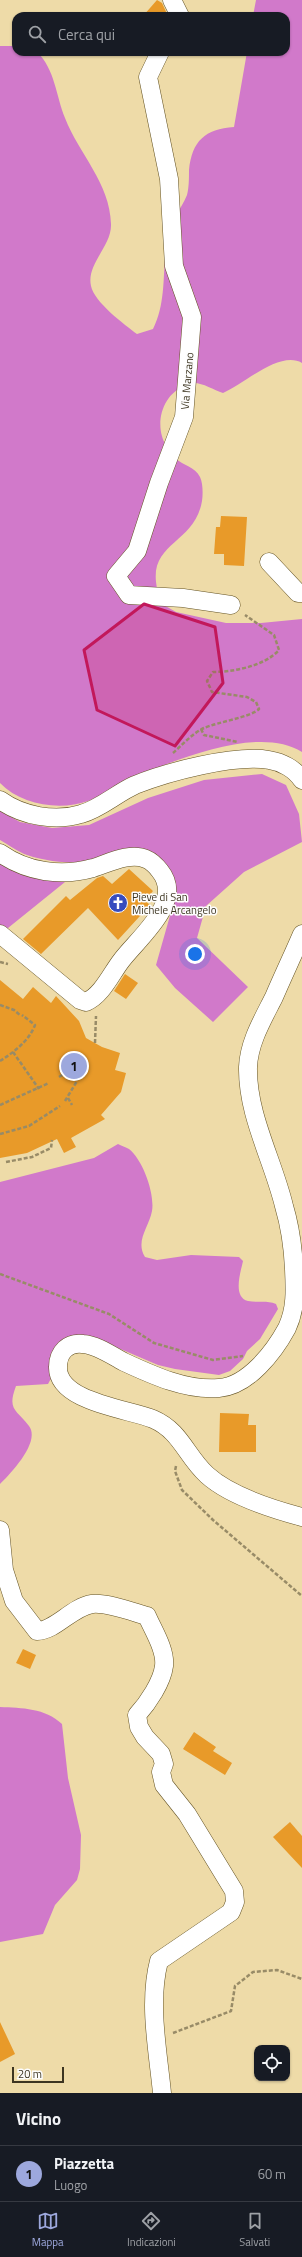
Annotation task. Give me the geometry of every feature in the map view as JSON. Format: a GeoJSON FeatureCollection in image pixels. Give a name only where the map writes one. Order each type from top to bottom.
{"type":"FeatureCollection","features":[{"type":"Feature","properties":{"kind":"street"},"geometry":{"type":"LineString","coordinates":[[172,0],[178,12]]}},
{"type":"Feature","properties":{"kind":"street","name":"Via Marzano"},"geometry":{"type":"LineString","coordinates":[[158,56],[148,77],[169,179],[174,266],[192,317],[184,417],[159,483],[137,551],[116,576],[129,595],[183,598],[231,605]]}},
{"type":"Feature","properties":{"kind":"street"},"geometry":{"type":"LineString","coordinates":[[268,562],[298,593],[302,593]]}},
{"type":"Feature","properties":{"kind":"street"},"geometry":{"type":"LineString","coordinates":[[0,800],[8,806],[31,815],[69,817],[83,814],[135,785],[208,763],[245,760],[269,760],[286,765],[302,780]]}},
{"type":"Feature","properties":{"kind":"street"},"geometry":{"type":"LineString","coordinates":[[0,853],[20,865],[61,873],[92,868],[120,859],[136,857],[147,859],[164,876],[167,891],[164,906],[159,917],[121,960],[96,996],[86,1002],[80,1000],[0,934]]}},
{"type":"Feature","properties":{"kind":"street"},"geometry":{"type":"LineString","coordinates":[[302,934],[251,1046],[248,1068],[255,1119],[284,1205],[293,1251],[296,1294],[293,1309],[285,1331],[269,1356],[254,1371],[231,1385],[214,1388],[195,1388],[148,1372],[95,1347],[82,1344],[70,1345],[61,1352],[58,1372],[64,1384],[80,1395],[100,1404],[151,1418],[170,1428],[206,1475],[230,1491],[302,1517]]}},
{"type":"Feature","properties":{"kind":"street"},"geometry":{"type":"LineString","coordinates":[[0,1530],[4,1570],[14,1601],[37,1632],[45,1632],[67,1614],[92,1604],[147,1616],[160,1647],[164,1665],[146,1706],[137,1715],[139,1727],[145,1737],[161,1754],[164,1764],[161,1772],[164,1785],[188,1814],[234,1891],[235,1902],[231,1912],[159,1961],[156,1974],[155,2002],[162,2093]]}},
{"type":"Feature","properties":{"kind":"path"},"geometry":{"type":"LineString","coordinates":[[171,754],[202,729],[222,720],[254,714],[259,709],[256,702],[247,697],[212,692],[207,681],[213,672],[225,672],[259,662],[274,656],[279,650],[274,635],[231,605]]}},
{"type":"Feature","properties":{"kind":"path"},"geometry":{"type":"LineString","coordinates":[[95,1043],[96,996]]}},
{"type":"Feature","properties":{"kind":"path"},"geometry":{"type":"LineString","coordinates":[[0,1005],[14,1010],[35,1025],[22,1045],[0,1061]]}},
{"type":"Feature","properties":{"kind":"path"},"geometry":{"type":"LineString","coordinates":[[13,1052],[39,1089]]}},
{"type":"Feature","properties":{"kind":"path"},"geometry":{"type":"LineString","coordinates":[[59,1077],[78,1065],[84,1059]]}},
{"type":"Feature","properties":{"kind":"path"},"geometry":{"type":"LineString","coordinates":[[65,1101],[77,1081],[78,1065]]}},
{"type":"Feature","properties":{"kind":"path"},"geometry":{"type":"LineString","coordinates":[[0,1105],[39,1089],[49,1083]]}},
{"type":"Feature","properties":{"kind":"path"},"geometry":{"type":"LineString","coordinates":[[68,1098],[72,1105]]}},
{"type":"Feature","properties":{"kind":"path"},"geometry":{"type":"LineString","coordinates":[[0,1134],[29,1126],[60,1106]]}},
{"type":"Feature","properties":{"kind":"path"},"geometry":{"type":"LineString","coordinates":[[6,1162],[32,1157],[52,1148],[52,1140]]}},
{"type":"Feature","properties":{"kind":"path"},"geometry":{"type":"LineString","coordinates":[[0,1274],[108,1314],[154,1343],[213,1360],[244,1356],[269,1356]]}},
{"type":"Feature","properties":{"kind":"path"},"geometry":{"type":"LineString","coordinates":[[183,1443],[175,1471],[182,1490],[213,1520],[302,1596]]}},
{"type":"Feature","properties":{"kind":"path"},"geometry":{"type":"LineString","coordinates":[[157,2040],[231,2011],[235,1986],[253,1972],[277,1970],[302,1979]]}},
{"type":"Feature","properties":{"kind":"highlighted area"},"geometry":{"type":"Polygon","coordinates":[[[144,604],[215,627],[223,683],[175,746],[97,710],[84,650],[144,604]]]}},
{"type":"Feature","properties":{"kind":"shaded area"},"geometry":{"type":"Polygon","coordinates":[[[256,0],[302,0],[302,363],[293,360],[273,364],[223,393],[201,384],[192,383],[177,390],[166,403],[160,421],[163,439],[175,458],[192,468],[198,474],[202,482],[203,495],[197,517],[189,528],[162,556],[157,568],[156,583],[162,604],[176,612],[226,623],[261,623],[302,619],[302,752],[284,744],[263,742],[215,748],[191,755],[128,780],[88,801],[65,806],[53,806],[30,801],[9,790],[0,783],[0,46],[12,46],[12,56],[40,56],[48,66],[65,118],[100,182],[109,209],[111,224],[110,232],[108,240],[92,270],[90,278],[91,286],[93,292],[104,306],[137,334],[153,329],[157,318],[162,296],[168,233],[187,195],[189,186],[189,170],[193,151],[202,138],[208,134],[215,130],[234,127],[246,56],[290,56],[290,12],[254,12],[256,0]]]}},
{"type":"Feature","properties":{"kind":"shaded area"},"geometry":{"type":"Polygon","coordinates":[[[262,774],[286,785],[299,814],[302,842],[244,872],[206,906],[197,938],[248,987],[213,1022],[175,988],[156,965],[175,898],[156,856],[108,861],[75,863],[59,862],[27,855],[0,840],[0,811],[20,822],[52,828],[89,825],[148,798],[204,780],[262,774]]]}},
{"type":"Feature","properties":{"kind":"shaded area"},"geometry":{"type":"Polygon","coordinates":[[[0,861],[46,880],[65,882],[8,928],[0,929],[0,861]]]}},
{"type":"Feature","properties":{"kind":"shaded area"},"geometry":{"type":"Polygon","coordinates":[[[118,1144],[129,1149],[134,1154],[143,1169],[150,1187],[152,1196],[152,1211],[141,1245],[145,1257],[157,1260],[191,1255],[239,1257],[243,1261],[239,1277],[239,1289],[243,1299],[252,1302],[273,1303],[276,1304],[278,1309],[260,1339],[247,1351],[243,1359],[230,1371],[219,1375],[158,1365],[104,1342],[72,1339],[48,1384],[16,1386],[12,1400],[14,1409],[29,1426],[32,1433],[31,1440],[23,1457],[0,1484],[0,1182],[94,1158],[118,1144]]]}},
{"type":"Feature","properties":{"kind":"shaded area"},"geometry":{"type":"Polygon","coordinates":[[[0,1707],[41,1712],[62,1724],[68,1778],[81,1835],[80,1869],[77,1880],[55,1905],[43,1934],[0,1942],[0,1707]]]}},
{"type":"Feature","properties":{"kind":"building"},"geometry":{"type":"Polygon","coordinates":[[[157,0],[162,3],[166,12],[146,12],[157,0]]]}},
{"type":"Feature","properties":{"kind":"building"},"geometry":{"type":"Polygon","coordinates":[[[221,516],[247,517],[244,566],[224,565],[224,554],[214,554],[216,527],[220,527],[221,516]]]}},
{"type":"Feature","properties":{"kind":"building","name":"Pieve di San Michele Arcangelo"},"geometry":{"type":"Polygon","coordinates":[[[129,869],[153,891],[145,901],[150,905],[118,940],[88,908],[41,954],[23,939],[66,896],[70,900],[97,878],[103,876],[112,884],[129,869]]]}},
{"type":"Feature","properties":{"kind":"building"},"geometry":{"type":"Polygon","coordinates":[[[125,974],[138,983],[126,999],[114,991],[125,974]]]}},
{"type":"Feature","properties":{"kind":"building"},"geometry":{"type":"Polygon","coordinates":[[[0,980],[23,999],[33,987],[51,1003],[56,996],[79,1021],[86,1038],[102,1047],[120,1053],[115,1070],[126,1073],[121,1092],[101,1115],[105,1119],[71,1138],[76,1147],[64,1153],[57,1139],[27,1153],[0,1158],[0,980]]]}},
{"type":"Feature","properties":{"kind":"building"},"geometry":{"type":"Polygon","coordinates":[[[220,1413],[249,1414],[248,1425],[256,1425],[256,1452],[219,1452],[220,1413]]]}},
{"type":"Feature","properties":{"kind":"building"},"geometry":{"type":"Polygon","coordinates":[[[23,1649],[36,1655],[30,1669],[16,1663],[23,1649]]]}},
{"type":"Feature","properties":{"kind":"building"},"geometry":{"type":"Polygon","coordinates":[[[194,1732],[216,1747],[213,1751],[232,1763],[225,1775],[183,1749],[194,1732]]]}},
{"type":"Feature","properties":{"kind":"building"},"geometry":{"type":"Polygon","coordinates":[[[290,1822],[302,1836],[302,1868],[273,1837],[290,1822]]]}},
{"type":"Feature","properties":{"kind":"building"},"geometry":{"type":"Polygon","coordinates":[[[0,2022],[15,2054],[0,2062],[0,2022]]]}},
{"type":"Feature","properties":{"kind":"place","name":"Pieve di San Michele Arcangelo"},"geometry":{"type":"Point","coordinates":[118,903]}},
{"type":"Feature","properties":{"kind":"place","name":"Piazzetta"},"geometry":{"type":"Point","coordinates":[74,1066]}}]}
